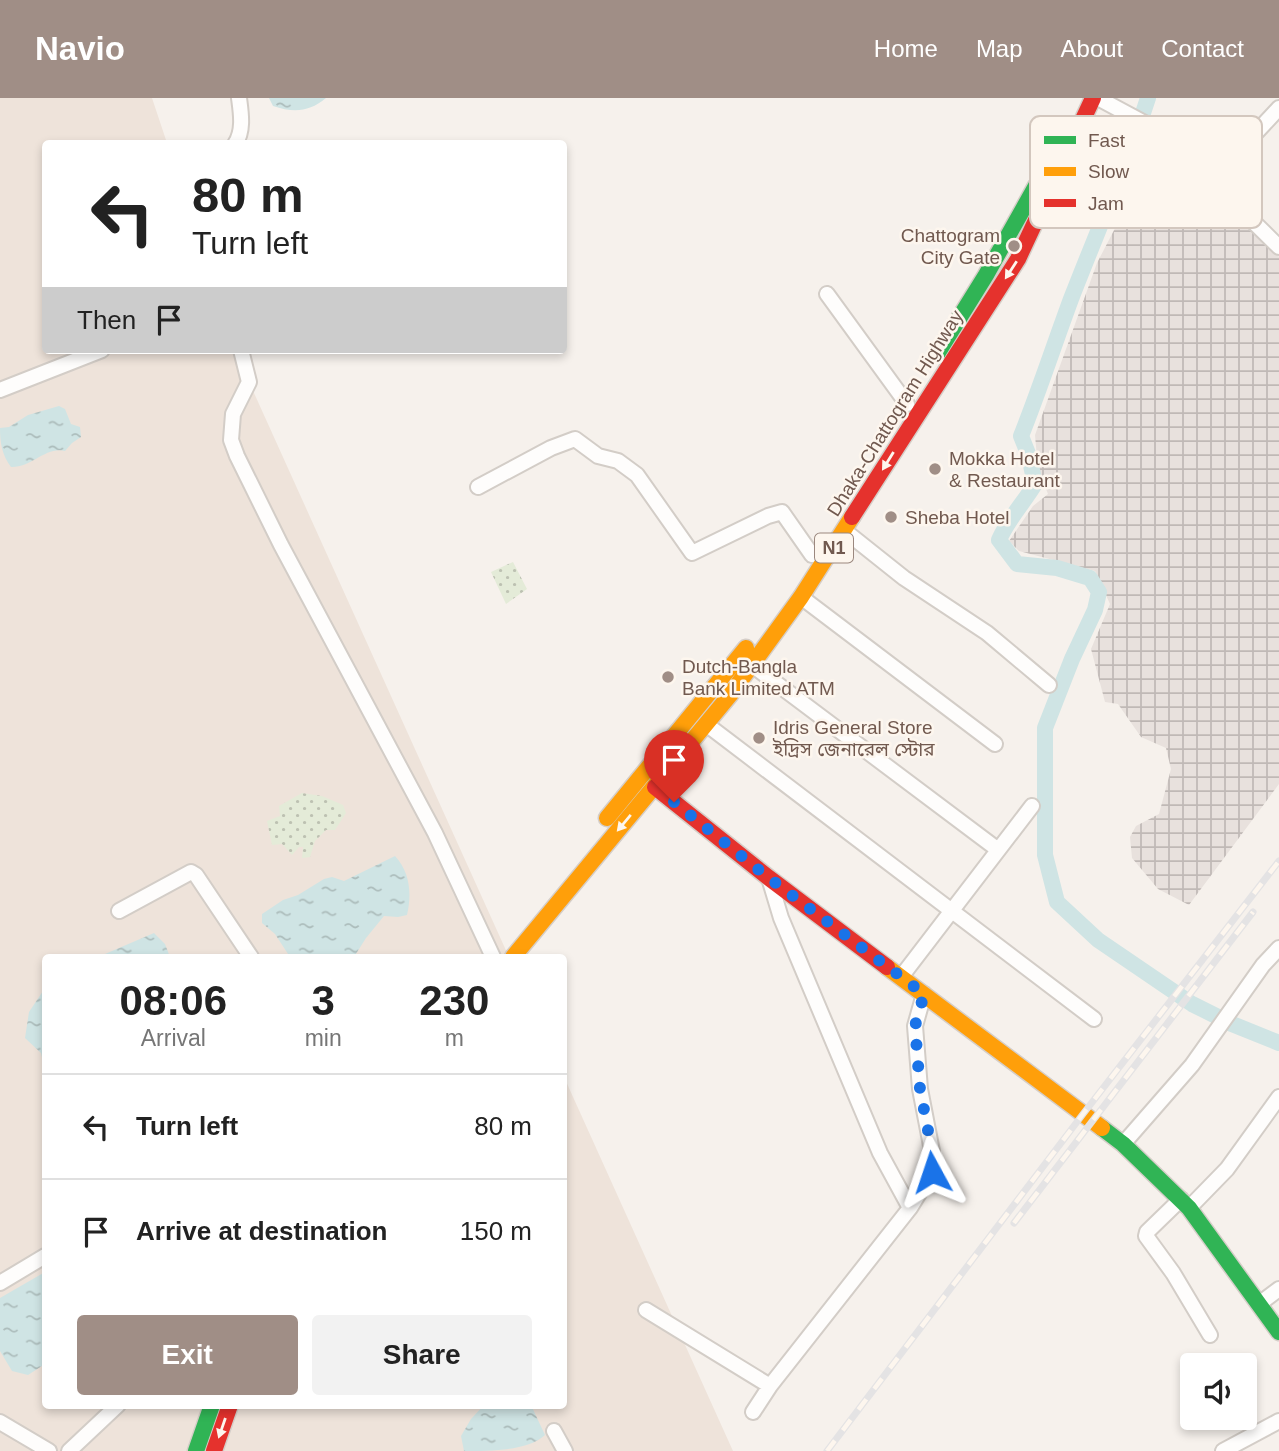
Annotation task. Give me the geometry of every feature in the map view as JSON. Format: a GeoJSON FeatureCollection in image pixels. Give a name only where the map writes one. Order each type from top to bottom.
{"type":"FeatureCollection","features":[{"type":"Feature","properties":{"kind":"main road","name":"Dhaka-Chattogram Highway"},"geometry":{"type":"LineString","coordinates":[[1087,116],[1096,98]]}},
{"type":"Feature","properties":{"kind":"main road","name":"Dhaka-Chattogram Highway"},"geometry":{"type":"LineString","coordinates":[[516,954],[656,787],[752,665],[801,597],[845,531],[927,379],[1030,198]]}},
{"type":"Feature","properties":{"kind":"main road","name":"Dhaka-Chattogram Highway"},"geometry":{"type":"LineString","coordinates":[[496,954],[766,624],[906,404],[1018,259],[1033,228]]}},
{"type":"Feature","properties":{"kind":"main road"},"geometry":{"type":"LineString","coordinates":[[656,787],[769,878],[1123,1144],[1185,1203],[1279,1332]]}},
{"type":"Feature","properties":{"kind":"main road"},"geometry":{"type":"LineString","coordinates":[[196,1451],[211,1409]]}},
{"type":"Feature","properties":{"kind":"main road"},"geometry":{"type":"LineString","coordinates":[[214,1451],[229,1409]]}},
{"type":"Feature","properties":{"kind":"street"},"geometry":{"type":"LineString","coordinates":[[239,98],[239,140]]}},
{"type":"Feature","properties":{"kind":"street"},"geometry":{"type":"LineString","coordinates":[[1096,98],[1133,116]]}},
{"type":"Feature","properties":{"kind":"street"},"geometry":{"type":"LineString","coordinates":[[1262,126],[1279,108]]}},
{"type":"Feature","properties":{"kind":"street"},"geometry":{"type":"LineString","coordinates":[[1260,228],[1279,247]]}},
{"type":"Feature","properties":{"kind":"street"},"geometry":{"type":"LineString","coordinates":[[827,294],[906,404]]}},
{"type":"Feature","properties":{"kind":"street"},"geometry":{"type":"LineString","coordinates":[[0,390],[92,354]]}},
{"type":"Feature","properties":{"kind":"street"},"geometry":{"type":"LineString","coordinates":[[242,354],[249,382],[233,414],[231,440],[237,456],[281,545],[435,833],[493,954]]}},
{"type":"Feature","properties":{"kind":"street"},"geometry":{"type":"LineString","coordinates":[[478,487],[551,448],[575,439],[598,456],[618,461],[637,475],[692,553],[768,516],[782,512],[812,555]]}},
{"type":"Feature","properties":{"kind":"street"},"geometry":{"type":"LineString","coordinates":[[845,531],[904,578],[987,633],[1049,685]]}},
{"type":"Feature","properties":{"kind":"street"},"geometry":{"type":"LineString","coordinates":[[801,597],[995,744]]}},
{"type":"Feature","properties":{"kind":"street"},"geometry":{"type":"LineString","coordinates":[[752,665],[997,849]]}},
{"type":"Feature","properties":{"kind":"street"},"geometry":{"type":"LineString","coordinates":[[706,724],[1094,1019]]}},
{"type":"Feature","properties":{"kind":"street"},"geometry":{"type":"LineString","coordinates":[[901,977],[1032,806]]}},
{"type":"Feature","properties":{"kind":"street"},"geometry":{"type":"LineString","coordinates":[[120,911],[191,872],[249,954]]}},
{"type":"Feature","properties":{"kind":"street"},"geometry":{"type":"LineString","coordinates":[[769,878],[780,918],[880,1153],[910,1208]]}},
{"type":"Feature","properties":{"kind":"street"},"geometry":{"type":"LineString","coordinates":[[1123,1144],[1212,1039],[1263,965],[1279,948]]}},
{"type":"Feature","properties":{"kind":"street"},"geometry":{"type":"LineString","coordinates":[[753,1412],[770,1386],[910,1208],[932,1172],[932,1151],[920,1089],[915,1026],[924,994]]}},
{"type":"Feature","properties":{"kind":"street"},"geometry":{"type":"LineString","coordinates":[[1210,1335],[1173,1273],[1146,1236],[1147,1232],[1227,1169],[1279,1097]]}},
{"type":"Feature","properties":{"kind":"street"},"geometry":{"type":"LineString","coordinates":[[0,1283],[42,1258]]}},
{"type":"Feature","properties":{"kind":"street"},"geometry":{"type":"LineString","coordinates":[[1259,1304],[1279,1289]]}},
{"type":"Feature","properties":{"kind":"street"},"geometry":{"type":"LineString","coordinates":[[646,1310],[770,1386]]}},
{"type":"Feature","properties":{"kind":"street"},"geometry":{"type":"LineString","coordinates":[[69,1451],[114,1409]]}},
{"type":"Feature","properties":{"kind":"street"},"geometry":{"type":"LineString","coordinates":[[1223,1451],[1279,1421]]}},
{"type":"Feature","properties":{"kind":"street"},"geometry":{"type":"LineString","coordinates":[[0,1423],[48,1451]]}},
{"type":"Feature","properties":{"kind":"street"},"geometry":{"type":"LineString","coordinates":[[554,1431],[565,1451]]}},
{"type":"Feature","properties":{"kind":"shaded area"},"geometry":{"type":"Polygon","coordinates":[[[0,98],[152,98],[166,140],[42,140],[42,354],[239,354],[249,382],[508,954],[42,954],[42,1409],[567,1409],[567,1084],[733,1451],[0,1451],[0,98]]]}},
{"type":"Feature","properties":{"kind":"shaded area"},"geometry":{"type":"Polygon","coordinates":[[[1115,228],[1247,228],[1272,247],[1279,257],[1279,784],[1189,905],[1158,889],[1132,858],[1130,837],[1136,826],[1159,814],[1171,769],[1166,748],[1141,737],[1118,704],[1105,702],[1091,649],[1110,604],[1095,571],[1019,551],[1009,541],[1033,506],[1048,494],[1038,469],[1035,435],[1097,263],[1115,228]]]}},
{"type":"Feature","properties":{"kind":"green space"},"geometry":{"type":"Polygon","coordinates":[[[513,562],[527,589],[506,604],[491,572],[513,562]]]}},
{"type":"Feature","properties":{"kind":"green space"},"geometry":{"type":"Polygon","coordinates":[[[302,793],[322,796],[343,805],[346,813],[335,830],[326,830],[315,841],[310,857],[302,858],[303,847],[299,847],[292,855],[282,844],[272,845],[267,821],[280,816],[279,806],[302,793]]]}},
{"type":"Feature","properties":{"kind":"water"},"geometry":{"type":"Polygon","coordinates":[[[269,98],[326,98],[307,109],[288,110],[273,106],[269,98]]]}},
{"type":"Feature","properties":{"kind":"water"},"geometry":{"type":"Polygon","coordinates":[[[59,406],[65,409],[71,424],[80,427],[81,437],[65,451],[51,452],[25,464],[11,467],[2,449],[0,428],[9,427],[28,415],[59,406]]]}},
{"type":"Feature","properties":{"kind":"water"},"geometry":{"type":"Polygon","coordinates":[[[395,856],[407,876],[407,915],[384,916],[356,954],[288,954],[275,934],[262,923],[262,914],[324,879],[332,877],[344,881],[395,856]]]}},
{"type":"Feature","properties":{"kind":"water"},"geometry":{"type":"Polygon","coordinates":[[[154,933],[165,944],[169,954],[105,954],[154,933]]]}},
{"type":"Feature","properties":{"kind":"water"},"geometry":{"type":"Polygon","coordinates":[[[42,992],[42,1058],[41,1053],[25,1038],[29,1012],[42,992]]]}},
{"type":"Feature","properties":{"kind":"water"},"geometry":{"type":"Polygon","coordinates":[[[42,1274],[42,1366],[28,1375],[12,1371],[0,1351],[0,1298],[42,1274]]]}},
{"type":"Feature","properties":{"kind":"water"},"geometry":{"type":"Polygon","coordinates":[[[480,1409],[533,1409],[545,1435],[519,1447],[464,1451],[461,1436],[480,1409]]]}},
{"type":"Feature","properties":{"kind":"waterway"},"geometry":{"type":"LineString","coordinates":[[1142,116],[1148,98]]}},
{"type":"Feature","properties":{"kind":"waterway"},"geometry":{"type":"LineString","coordinates":[[1099,228],[1021,436],[1035,484],[999,540],[1017,564],[1057,568],[1090,578],[1099,592],[1095,610],[1045,728],[1045,855],[1057,902],[1098,940],[1192,1004],[1279,1043]]}},
{"type":"Feature","properties":{"kind":"railway"},"geometry":{"type":"LineString","coordinates":[[827,1451],[1279,861]]}},
{"type":"Feature","properties":{"kind":"railway"},"geometry":{"type":"LineString","coordinates":[[1014,1223],[1253,912]]}},
{"type":"Feature","properties":{"kind":"traffic: fast"},"geometry":{"type":"LineString","coordinates":[[937,354],[1030,197]]}},
{"type":"Feature","properties":{"kind":"traffic: fast"},"geometry":{"type":"LineString","coordinates":[[1102,1128],[1123,1144],[1189,1208],[1279,1332]]}},
{"type":"Feature","properties":{"kind":"traffic: fast"},"geometry":{"type":"LineString","coordinates":[[196,1451],[211,1409]]}},
{"type":"Feature","properties":{"kind":"traffic: slow"},"geometry":{"type":"LineString","coordinates":[[515,954],[730,695],[801,597],[852,517]]}},
{"type":"Feature","properties":{"kind":"traffic: slow"},"geometry":{"type":"LineString","coordinates":[[607,818],[746,648]]}},
{"type":"Feature","properties":{"kind":"traffic: slow"},"geometry":{"type":"LineString","coordinates":[[887,967],[1102,1128]]}},
{"type":"Feature","properties":{"kind":"traffic: jam"},"geometry":{"type":"LineString","coordinates":[[1085,116],[1093,98]]}},
{"type":"Feature","properties":{"kind":"traffic: jam"},"geometry":{"type":"LineString","coordinates":[[852,517],[1018,259],[1032,228]]}},
{"type":"Feature","properties":{"kind":"traffic: jam"},"geometry":{"type":"LineString","coordinates":[[655,787],[887,967]]}},
{"type":"Feature","properties":{"kind":"traffic: jam"},"geometry":{"type":"LineString","coordinates":[[214,1451],[229,1409]]}},
{"type":"Feature","properties":{"kind":"place","name":"Chattogram City Gate"},"geometry":{"type":"Point","coordinates":[1014,246]}},
{"type":"Feature","properties":{"kind":"place","name":"Mokka Hotel & Restaurant"},"geometry":{"type":"Point","coordinates":[935,469]}},
{"type":"Feature","properties":{"kind":"place","name":"Sheba Hotel"},"geometry":{"type":"Point","coordinates":[891,517]}},
{"type":"Feature","properties":{"kind":"place","name":"Dutch-Bangla Bank Limited ATM"},"geometry":{"type":"Point","coordinates":[668,677]}},
{"type":"Feature","properties":{"kind":"place","name":"Idris General Store ইদ্রিস জেনারেল স্টোর"},"geometry":{"type":"Point","coordinates":[759,738]}},
{"type":"Feature","properties":{"kind":"route"},"geometry":{"type":"LineString","coordinates":[[674,802],[769,878],[924,994],[915,1026],[920,1089],[932,1151],[932,1172]]}}]}
